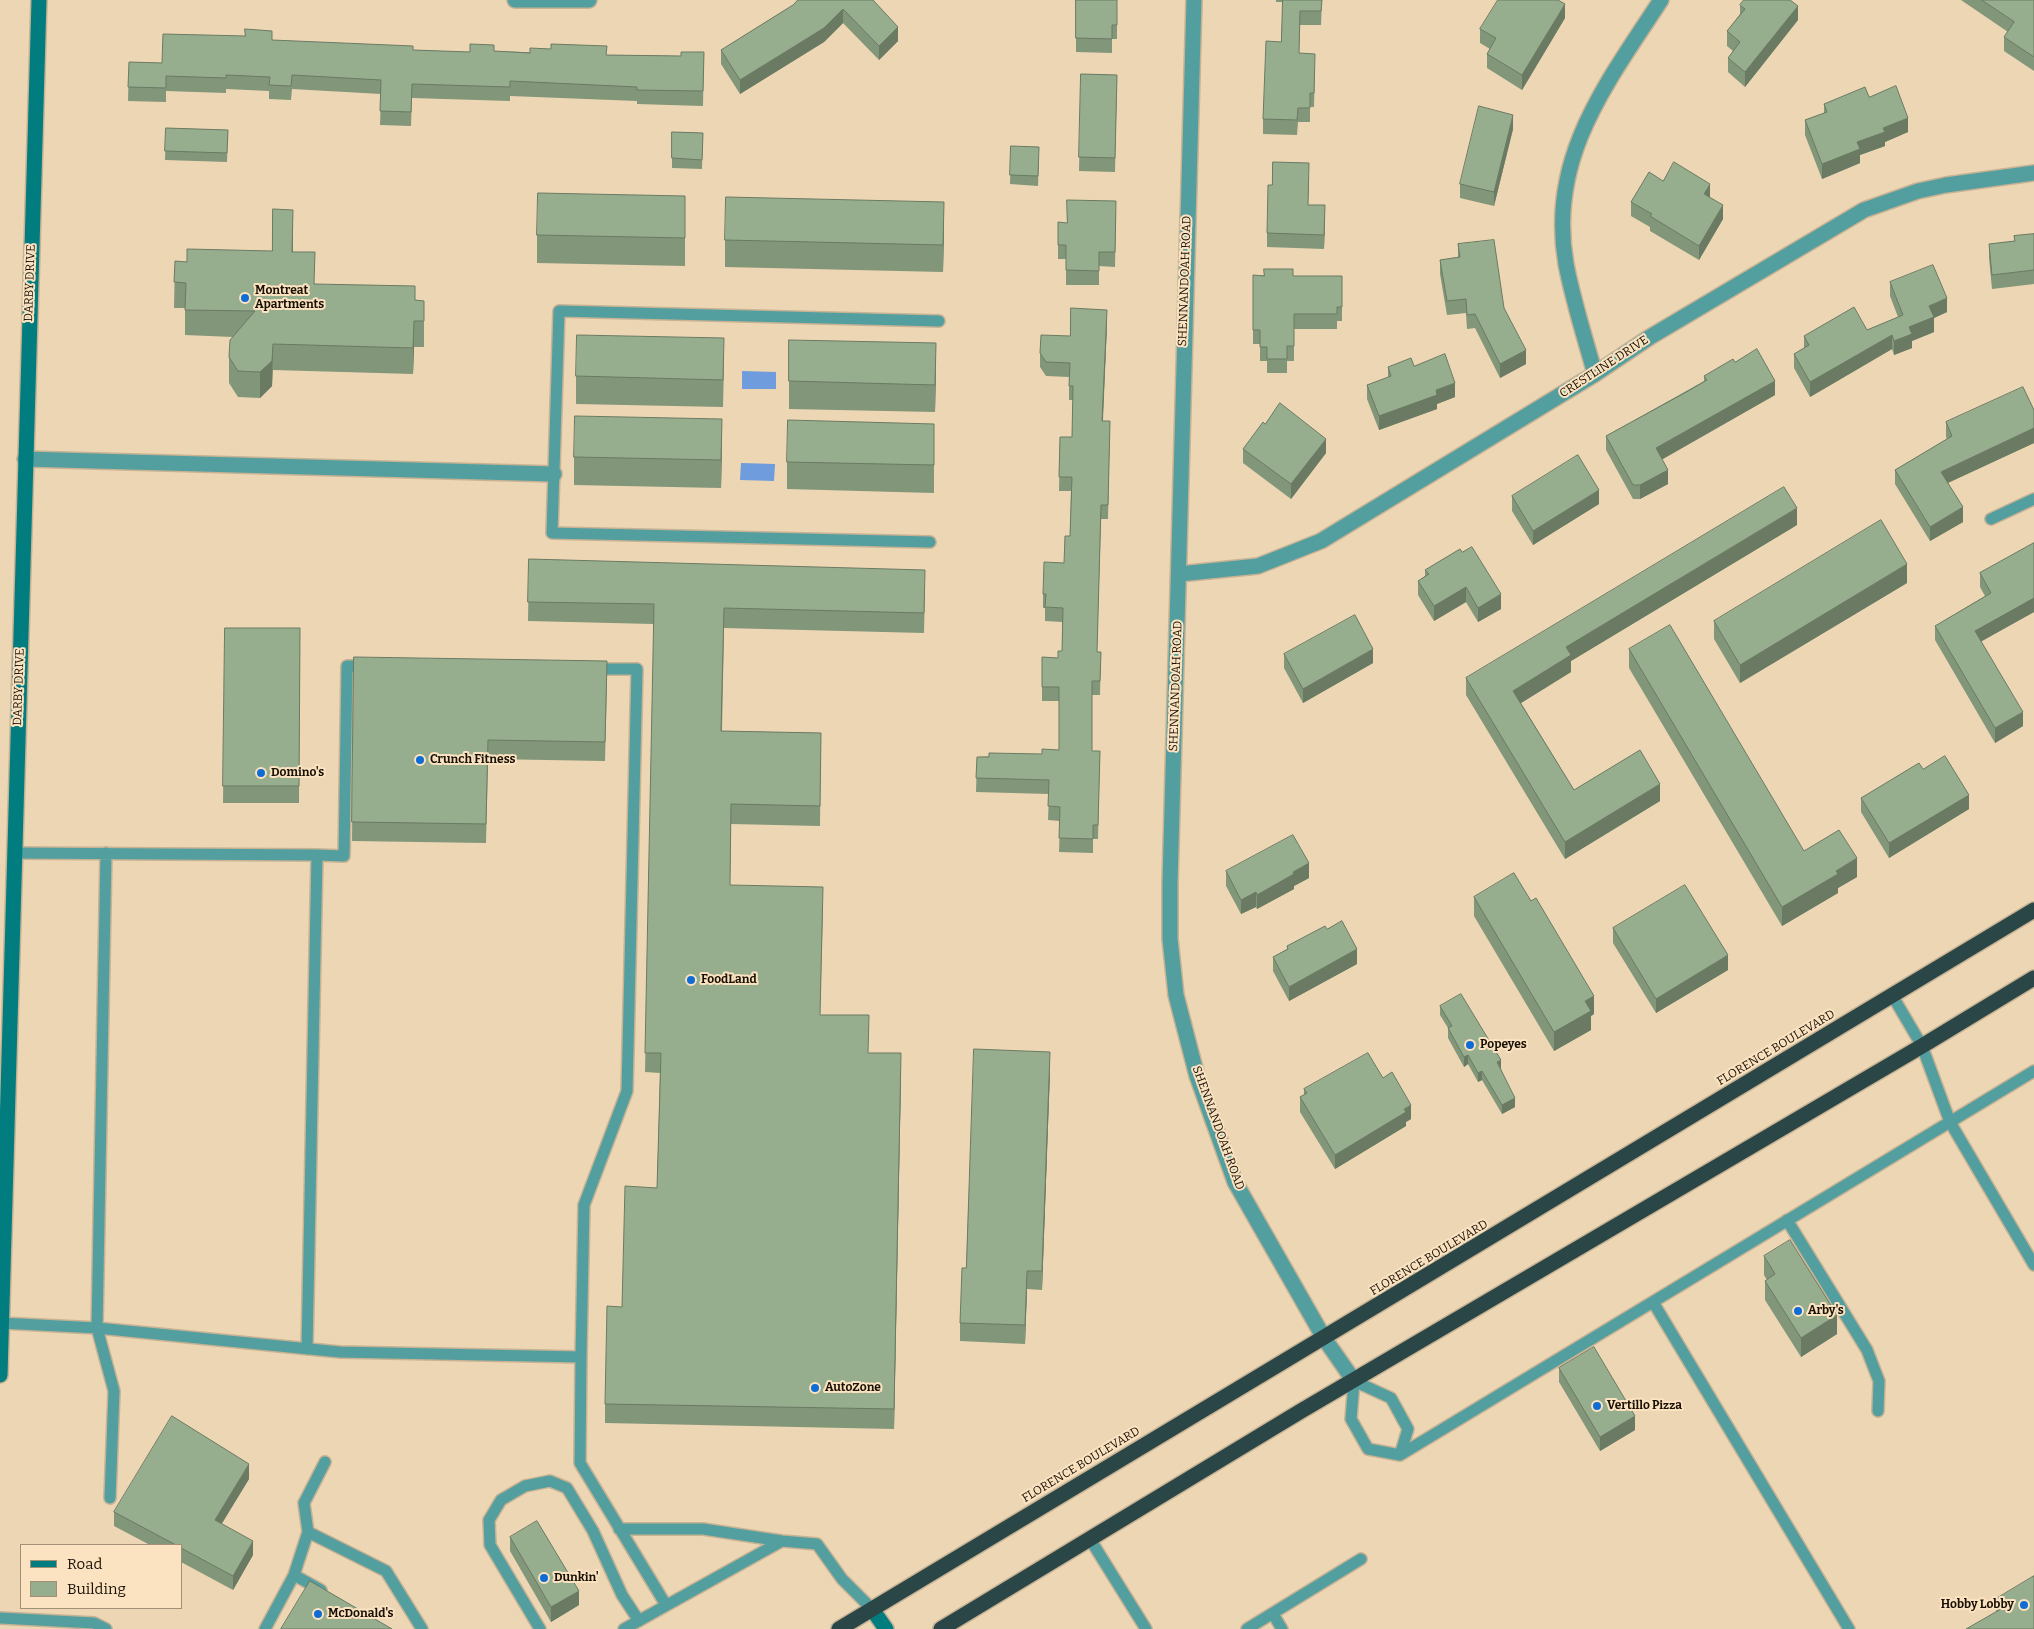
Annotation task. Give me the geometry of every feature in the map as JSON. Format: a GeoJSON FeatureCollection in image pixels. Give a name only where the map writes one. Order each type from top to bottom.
{"type":"FeatureCollection","features":[{"type":"Feature","properties":{"kind":"highway","name":"FLORENCE BOULEVARD"},"geometry":{"type":"LineString","coordinates":[[839,1629],[2034,910]]}},
{"type":"Feature","properties":{"kind":"highway"},"geometry":{"type":"LineString","coordinates":[[941,1629],[2034,978]]}},
{"type":"Feature","properties":{"kind":"main road","name":"DARBY DRIVE"},"geometry":{"type":"LineString","coordinates":[[0,1375],[3,1152],[14,853],[39,0]]}},
{"type":"Feature","properties":{"kind":"main road"},"geometry":{"type":"LineString","coordinates":[[872,1609],[886,1629]]}},
{"type":"Feature","properties":{"kind":"street"},"geometry":{"type":"LineString","coordinates":[[515,0],[589,0]]}},
{"type":"Feature","properties":{"kind":"street","name":"SHENNANDOAH ROAD"},"geometry":{"type":"LineString","coordinates":[[1194,0],[1170,883],[1170,939],[1176,995],[1197,1076],[1235,1182],[1324,1338],[1354,1382]]}},
{"type":"Feature","properties":{"kind":"street"},"geometry":{"type":"LineString","coordinates":[[1595,374],[1566,263],[1563,203],[1568,175],[1585,122],[1597,98],[1661,0]]}},
{"type":"Feature","properties":{"kind":"street","name":"CRESTLINE DRIVE"},"geometry":{"type":"LineString","coordinates":[[1179,574],[1258,566],[1322,542],[1595,374],[1650,337],[1864,210],[1918,191],[1946,185],[2034,174]]}},
{"type":"Feature","properties":{"kind":"street"},"geometry":{"type":"LineString","coordinates":[[25,459],[554,474]]}},
{"type":"Feature","properties":{"kind":"lane"},"geometry":{"type":"LineString","coordinates":[[930,542],[552,534],[559,311],[939,321]]}},
{"type":"Feature","properties":{"kind":"lane"},"geometry":{"type":"LineString","coordinates":[[1991,519],[2034,499]]}},
{"type":"Feature","properties":{"kind":"lane"},"geometry":{"type":"LineString","coordinates":[[14,853],[344,856],[347,666],[376,666]]}},
{"type":"Feature","properties":{"kind":"lane"},"geometry":{"type":"LineString","coordinates":[[579,668],[637,669],[627,1091],[584,1205],[580,1357],[580,1463],[666,1606]]}},
{"type":"Feature","properties":{"kind":"lane"},"geometry":{"type":"LineString","coordinates":[[106,854],[97,1328],[114,1391],[110,1498]]}},
{"type":"Feature","properties":{"kind":"lane"},"geometry":{"type":"LineString","coordinates":[[307,1349],[317,855]]}},
{"type":"Feature","properties":{"kind":"lane"},"geometry":{"type":"LineString","coordinates":[[1892,995],[1922,1046],[1950,1122],[2034,1265]]}},
{"type":"Feature","properties":{"kind":"lane"},"geometry":{"type":"LineString","coordinates":[[1400,1455],[1408,1429],[1391,1398],[1354,1382],[1351,1419],[1368,1450],[1400,1455],[2034,1072]]}},
{"type":"Feature","properties":{"kind":"lane"},"geometry":{"type":"LineString","coordinates":[[1787,1220],[1867,1350],[1879,1382],[1878,1411]]}},
{"type":"Feature","properties":{"kind":"lane"},"geometry":{"type":"LineString","coordinates":[[1653,1302],[1849,1629]]}},
{"type":"Feature","properties":{"kind":"lane"},"geometry":{"type":"LineString","coordinates":[[0,1323],[97,1328],[340,1352],[580,1357]]}},
{"type":"Feature","properties":{"kind":"lane"},"geometry":{"type":"LineString","coordinates":[[265,1629],[294,1575],[308,1532],[304,1503],[324,1462]]}},
{"type":"Feature","properties":{"kind":"lane"},"geometry":{"type":"LineString","coordinates":[[540,1629],[490,1545],[489,1520],[501,1500],[525,1486],[550,1481],[567,1488],[593,1531],[622,1595],[638,1621]]}},
{"type":"Feature","properties":{"kind":"lane"},"geometry":{"type":"LineString","coordinates":[[619,1529],[703,1529],[782,1541],[817,1544],[842,1579],[872,1609]]}},
{"type":"Feature","properties":{"kind":"lane"},"geometry":{"type":"LineString","coordinates":[[308,1532],[386,1571],[422,1629]]}},
{"type":"Feature","properties":{"kind":"lane"},"geometry":{"type":"LineString","coordinates":[[1090,1539],[1146,1629]]}},
{"type":"Feature","properties":{"kind":"lane"},"geometry":{"type":"LineString","coordinates":[[624,1629],[782,1541]]}},
{"type":"Feature","properties":{"kind":"lane"},"geometry":{"type":"LineString","coordinates":[[1247,1629],[1361,1559]]}},
{"type":"Feature","properties":{"kind":"lane"},"geometry":{"type":"LineString","coordinates":[[294,1575],[334,1598]]}},
{"type":"Feature","properties":{"kind":"lane"},"geometry":{"type":"LineString","coordinates":[[1273,1614],[1282,1629]]}},
{"type":"Feature","properties":{"kind":"lane"},"geometry":{"type":"LineString","coordinates":[[0,1618],[94,1623],[106,1629]]}},
{"type":"Feature","properties":{"kind":"water"},"geometry":{"type":"Polygon","coordinates":[[[742,371],[776,372],[776,389],[742,389],[742,371]]]}},
{"type":"Feature","properties":{"kind":"water"},"geometry":{"type":"Polygon","coordinates":[[[741,463],[775,464],[774,481],[740,480],[741,463]]]}},
{"type":"Feature","properties":{"kind":"building"},"geometry":{"type":"Polygon","coordinates":[[[798,0],[873,0],[898,27],[879,46],[843,9],[824,28],[740,80],[721,50],[798,0]]]}},
{"type":"Feature","properties":{"kind":"building"},"geometry":{"type":"Polygon","coordinates":[[[1076,0],[1117,0],[1117,25],[1112,25],[1112,39],[1076,38],[1076,0]]]}},
{"type":"Feature","properties":{"kind":"building"},"geometry":{"type":"Polygon","coordinates":[[[1283,0],[1322,0],[1321,11],[1300,11],[1299,53],[1315,54],[1314,93],[1310,93],[1310,108],[1298,108],[1297,120],[1263,119],[1266,41],[1281,42],[1283,0]]]}},
{"type":"Feature","properties":{"kind":"building"},"geometry":{"type":"Polygon","coordinates":[[[1498,0],[1558,0],[1565,4],[1522,75],[1487,54],[1496,38],[1480,29],[1498,0]]]}},
{"type":"Feature","properties":{"kind":"building"},"geometry":{"type":"Polygon","coordinates":[[[1744,0],[1790,0],[1798,6],[1745,72],[1728,58],[1740,42],[1727,31],[1745,9],[1740,5],[1744,0]]]}},
{"type":"Feature","properties":{"kind":"building"},"geometry":{"type":"Polygon","coordinates":[[[1982,0],[2034,0],[2034,57],[2004,37],[2014,22],[1982,0]]]}},
{"type":"Feature","properties":{"kind":"building"},"geometry":{"type":"Polygon","coordinates":[[[245,29],[272,31],[272,40],[413,46],[413,50],[470,52],[470,44],[494,45],[494,51],[530,53],[530,48],[551,49],[551,44],[607,46],[606,55],[681,56],[681,52],[704,52],[703,91],[637,90],[637,87],[510,81],[510,87],[412,84],[411,112],[380,111],[381,80],[292,75],[291,86],[269,85],[270,77],[226,75],[226,78],[166,76],[166,88],[128,87],[129,62],[162,63],[163,34],[245,36],[245,29]]]}},
{"type":"Feature","properties":{"kind":"building"},"geometry":{"type":"Polygon","coordinates":[[[1081,74],[1117,75],[1115,158],[1079,157],[1081,74]]]}},
{"type":"Feature","properties":{"kind":"building"},"geometry":{"type":"Polygon","coordinates":[[[1896,86],[1908,118],[1883,128],[1885,132],[1857,142],[1860,149],[1822,164],[1805,120],[1827,112],[1824,104],[1865,87],[1869,97],[1896,86]]]}},
{"type":"Feature","properties":{"kind":"building"},"geometry":{"type":"Polygon","coordinates":[[[1479,106],[1513,115],[1494,192],[1460,184],[1479,106]]]}},
{"type":"Feature","properties":{"kind":"building"},"geometry":{"type":"Polygon","coordinates":[[[166,128],[228,130],[227,153],[165,151],[166,128]]]}},
{"type":"Feature","properties":{"kind":"building"},"geometry":{"type":"Polygon","coordinates":[[[672,132],[703,133],[702,160],[672,158],[672,132]]]}},
{"type":"Feature","properties":{"kind":"building"},"geometry":{"type":"Polygon","coordinates":[[[1011,146],[1039,147],[1038,176],[1010,175],[1011,146]]]}},
{"type":"Feature","properties":{"kind":"building"},"geometry":{"type":"Polygon","coordinates":[[[1273,162],[1309,163],[1308,205],[1325,205],[1324,235],[1267,233],[1268,185],[1272,185],[1273,162]]]}},
{"type":"Feature","properties":{"kind":"building"},"geometry":{"type":"Polygon","coordinates":[[[1674,162],[1710,184],[1704,194],[1723,205],[1699,246],[1631,202],[1649,172],[1663,181],[1674,162]]]}},
{"type":"Feature","properties":{"kind":"building"},"geometry":{"type":"Polygon","coordinates":[[[538,193],[685,196],[685,238],[537,235],[538,193]]]}},
{"type":"Feature","properties":{"kind":"building"},"geometry":{"type":"Polygon","coordinates":[[[726,197],[944,202],[943,245],[725,240],[726,197]]]}},
{"type":"Feature","properties":{"kind":"building"},"geometry":{"type":"Polygon","coordinates":[[[1067,200],[1116,201],[1115,252],[1099,252],[1099,271],[1066,270],[1066,245],[1058,245],[1058,222],[1067,223],[1067,200]]]}},
{"type":"Feature","properties":{"kind":"building"},"geometry":{"type":"Polygon","coordinates":[[[273,209],[293,210],[292,252],[315,252],[314,284],[415,286],[415,300],[424,301],[424,321],[414,321],[413,348],[273,344],[272,361],[260,372],[238,371],[229,357],[230,340],[255,311],[185,310],[186,283],[174,282],[175,261],[187,262],[187,249],[272,251],[273,209]]]}},
{"type":"Feature","properties":{"kind":"building"},"geometry":{"type":"Polygon","coordinates":[[[2034,234],[2034,270],[1992,275],[1989,244],[2015,241],[2014,236],[2034,234]]]}},
{"type":"Feature","properties":{"kind":"building"},"geometry":{"type":"Polygon","coordinates":[[[1494,240],[1504,308],[1526,350],[1500,364],[1475,314],[1467,315],[1466,299],[1447,301],[1440,260],[1460,257],[1458,244],[1494,240]]]}},
{"type":"Feature","properties":{"kind":"building"},"geometry":{"type":"Polygon","coordinates":[[[1933,265],[1947,298],[1929,306],[1934,317],[1909,327],[1912,334],[1894,341],[1892,335],[1810,382],[1794,354],[1809,345],[1804,336],[1854,307],[1867,330],[1903,315],[1890,282],[1933,265]]]}},
{"type":"Feature","properties":{"kind":"building"},"geometry":{"type":"Polygon","coordinates":[[[1264,269],[1293,269],[1293,276],[1342,276],[1342,307],[1337,307],[1337,314],[1294,314],[1294,346],[1287,346],[1287,359],[1267,359],[1267,347],[1260,347],[1260,330],[1253,330],[1253,275],[1264,276],[1264,269]]]}},
{"type":"Feature","properties":{"kind":"building"},"geometry":{"type":"Polygon","coordinates":[[[1071,308],[1107,310],[1102,421],[1110,421],[1108,505],[1101,505],[1097,652],[1101,652],[1100,681],[1092,681],[1092,751],[1100,751],[1098,825],[1093,825],[1093,839],[1059,838],[1060,807],[1048,806],[1049,780],[976,778],[977,757],[989,757],[989,753],[1042,754],[1042,749],[1059,750],[1059,687],[1042,687],[1042,657],[1058,658],[1058,651],[1062,651],[1063,608],[1045,607],[1046,594],[1043,594],[1044,562],[1064,563],[1065,536],[1070,536],[1072,477],[1059,477],[1060,437],[1072,437],[1073,386],[1069,386],[1070,363],[1046,362],[1040,353],[1041,335],[1070,336],[1071,308]]]}},
{"type":"Feature","properties":{"kind":"building"},"geometry":{"type":"Polygon","coordinates":[[[577,335],[724,338],[723,380],[576,376],[577,335]]]}},
{"type":"Feature","properties":{"kind":"building"},"geometry":{"type":"Polygon","coordinates":[[[789,340],[936,343],[935,385],[789,381],[789,340]]]}},
{"type":"Feature","properties":{"kind":"building"},"geometry":{"type":"Polygon","coordinates":[[[1757,349],[1775,381],[1656,448],[1668,470],[1640,485],[1633,485],[1606,436],[1707,380],[1704,376],[1733,359],[1735,362],[1757,349]]]}},
{"type":"Feature","properties":{"kind":"building"},"geometry":{"type":"Polygon","coordinates":[[[1445,354],[1455,383],[1436,390],[1437,395],[1379,416],[1367,385],[1391,376],[1388,367],[1411,358],[1414,366],[1445,354]]]}},
{"type":"Feature","properties":{"kind":"building"},"geometry":{"type":"Polygon","coordinates":[[[2023,387],[2034,410],[2034,428],[1941,472],[1963,507],[1930,527],[1895,470],[1952,436],[1946,422],[2023,387]]]}},
{"type":"Feature","properties":{"kind":"building"},"geometry":{"type":"Polygon","coordinates":[[[1280,403],[1326,439],[1291,484],[1243,449],[1280,403]]]}},
{"type":"Feature","properties":{"kind":"building"},"geometry":{"type":"Polygon","coordinates":[[[575,416],[722,419],[721,460],[574,457],[575,416]]]}},
{"type":"Feature","properties":{"kind":"building"},"geometry":{"type":"Polygon","coordinates":[[[788,420],[934,424],[934,465],[787,462],[788,420]]]}},
{"type":"Feature","properties":{"kind":"building"},"geometry":{"type":"Polygon","coordinates":[[[1578,455],[1599,490],[1533,531],[1512,496],[1578,455]]]}},
{"type":"Feature","properties":{"kind":"building"},"geometry":{"type":"Polygon","coordinates":[[[1784,487],[1797,508],[1566,647],[1571,655],[1513,691],[1574,790],[1640,750],[1660,784],[1565,842],[1466,678],[1784,487]]]}},
{"type":"Feature","properties":{"kind":"building"},"geometry":{"type":"Polygon","coordinates":[[[1881,520],[1907,564],[1740,665],[1714,621],[1881,520]]]}},
{"type":"Feature","properties":{"kind":"building"},"geometry":{"type":"Polygon","coordinates":[[[2034,543],[2034,598],[1975,631],[2023,712],[1995,728],[1935,626],[1991,593],[1980,573],[2034,543]]]}},
{"type":"Feature","properties":{"kind":"building"},"geometry":{"type":"Polygon","coordinates":[[[1472,547],[1501,594],[1478,608],[1466,587],[1434,606],[1418,581],[1429,574],[1425,570],[1460,549],[1462,552],[1472,547]]]}},
{"type":"Feature","properties":{"kind":"building"},"geometry":{"type":"Polygon","coordinates":[[[529,559],[925,570],[924,613],[724,608],[721,731],[821,733],[820,806],[731,804],[730,885],[823,887],[820,1015],[869,1015],[868,1053],[901,1053],[894,1409],[605,1404],[607,1306],[622,1307],[625,1186],[657,1188],[661,1053],[645,1053],[654,604],[528,602],[529,559]]]}},
{"type":"Feature","properties":{"kind":"building"},"geometry":{"type":"Polygon","coordinates":[[[1355,615],[1373,649],[1303,689],[1284,654],[1355,615]]]}},
{"type":"Feature","properties":{"kind":"building"},"geometry":{"type":"Polygon","coordinates":[[[1670,625],[1804,851],[1839,830],[1857,858],[1836,871],[1838,874],[1782,907],[1629,649],[1670,625]]]}},
{"type":"Feature","properties":{"kind":"building"},"geometry":{"type":"Polygon","coordinates":[[[225,628],[300,628],[299,786],[223,786],[225,628]]]}},
{"type":"Feature","properties":{"kind":"building","name":"Crunch Fitness"},"geometry":{"type":"Polygon","coordinates":[[[354,657],[607,661],[605,742],[488,740],[486,824],[352,822],[354,657]]]}},
{"type":"Feature","properties":{"kind":"building"},"geometry":{"type":"Polygon","coordinates":[[[1945,756],[1969,795],[1889,843],[1861,798],[1919,763],[1923,769],[1945,756]]]}},
{"type":"Feature","properties":{"kind":"building"},"geometry":{"type":"Polygon","coordinates":[[[1293,835],[1309,863],[1293,872],[1294,874],[1257,895],[1256,892],[1241,900],[1226,871],[1293,835]]]}},
{"type":"Feature","properties":{"kind":"building"},"geometry":{"type":"Polygon","coordinates":[[[1514,873],[1531,901],[1536,898],[1594,996],[1585,1001],[1591,1011],[1554,1032],[1474,897],[1514,873]]]}},
{"type":"Feature","properties":{"kind":"building"},"geometry":{"type":"Polygon","coordinates":[[[1685,885],[1728,955],[1656,999],[1613,928],[1685,885]]]}},
{"type":"Feature","properties":{"kind":"building"},"geometry":{"type":"Polygon","coordinates":[[[1342,921],[1357,949],[1289,987],[1273,957],[1288,949],[1287,946],[1325,926],[1327,929],[1342,921]]]}},
{"type":"Feature","properties":{"kind":"building","name":"Popeyes"},"geometry":{"type":"Polygon","coordinates":[[[1461,994],[1501,1060],[1497,1062],[1515,1098],[1502,1105],[1482,1071],[1478,1073],[1468,1055],[1464,1057],[1448,1028],[1452,1026],[1440,1006],[1461,994]]]}},
{"type":"Feature","properties":{"kind":"building"},"geometry":{"type":"Polygon","coordinates":[[[974,1049],[1050,1052],[1042,1271],[1027,1271],[1025,1325],[960,1323],[962,1268],[966,1268],[974,1049]]]}},
{"type":"Feature","properties":{"kind":"building"},"geometry":{"type":"Polygon","coordinates":[[[1368,1053],[1383,1078],[1392,1072],[1411,1105],[1404,1109],[1406,1112],[1335,1155],[1300,1097],[1307,1093],[1304,1089],[1368,1053]]]}},
{"type":"Feature","properties":{"kind":"building"},"geometry":{"type":"Polygon","coordinates":[[[1790,1240],[1837,1315],[1801,1338],[1765,1281],[1775,1274],[1764,1256],[1790,1240]]]}},
{"type":"Feature","properties":{"kind":"building","name":"Vertillo Pizza"},"geometry":{"type":"Polygon","coordinates":[[[1594,1347],[1635,1416],[1600,1437],[1559,1368],[1594,1347]]]}},
{"type":"Feature","properties":{"kind":"building"},"geometry":{"type":"Polygon","coordinates":[[[172,1416],[249,1464],[215,1520],[253,1541],[233,1576],[182,1549],[182,1544],[174,1544],[114,1512],[172,1416]]]}},
{"type":"Feature","properties":{"kind":"building","name":"Dunkin'"},"geometry":{"type":"Polygon","coordinates":[[[537,1521],[579,1591],[551,1607],[510,1537],[537,1521]]]}},
{"type":"Feature","properties":{"kind":"building"},"geometry":{"type":"Polygon","coordinates":[[[2034,1576],[2034,1629],[1966,1629],[2001,1609],[1996,1599],[2034,1576]]]}},
{"type":"Feature","properties":{"kind":"building"},"geometry":{"type":"Polygon","coordinates":[[[310,1581],[392,1629],[281,1629],[310,1581]]]}},
{"type":"Feature","properties":{"kind":"place","name":"Montreat Apartments"},"geometry":{"type":"Point","coordinates":[245,298]}},
{"type":"Feature","properties":{"kind":"place","name":"Crunch Fitness"},"geometry":{"type":"Point","coordinates":[420,760]}},
{"type":"Feature","properties":{"kind":"place","name":"Domino's"},"geometry":{"type":"Point","coordinates":[261,773]}},
{"type":"Feature","properties":{"kind":"place","name":"FoodLand"},"geometry":{"type":"Point","coordinates":[691,980]}},
{"type":"Feature","properties":{"kind":"place","name":"Popeyes"},"geometry":{"type":"Point","coordinates":[1470,1045]}},
{"type":"Feature","properties":{"kind":"place","name":"Arby's"},"geometry":{"type":"Point","coordinates":[1798,1311]}},
{"type":"Feature","properties":{"kind":"place","name":"AutoZone"},"geometry":{"type":"Point","coordinates":[815,1388]}},
{"type":"Feature","properties":{"kind":"place","name":"Vertillo Pizza"},"geometry":{"type":"Point","coordinates":[1597,1406]}},
{"type":"Feature","properties":{"kind":"place","name":"Dunkin'"},"geometry":{"type":"Point","coordinates":[544,1578]}},
{"type":"Feature","properties":{"kind":"place","name":"Hobby Lobby"},"geometry":{"type":"Point","coordinates":[2024,1605]}},
{"type":"Feature","properties":{"kind":"place","name":"McDonald's"},"geometry":{"type":"Point","coordinates":[318,1614]}}]}
